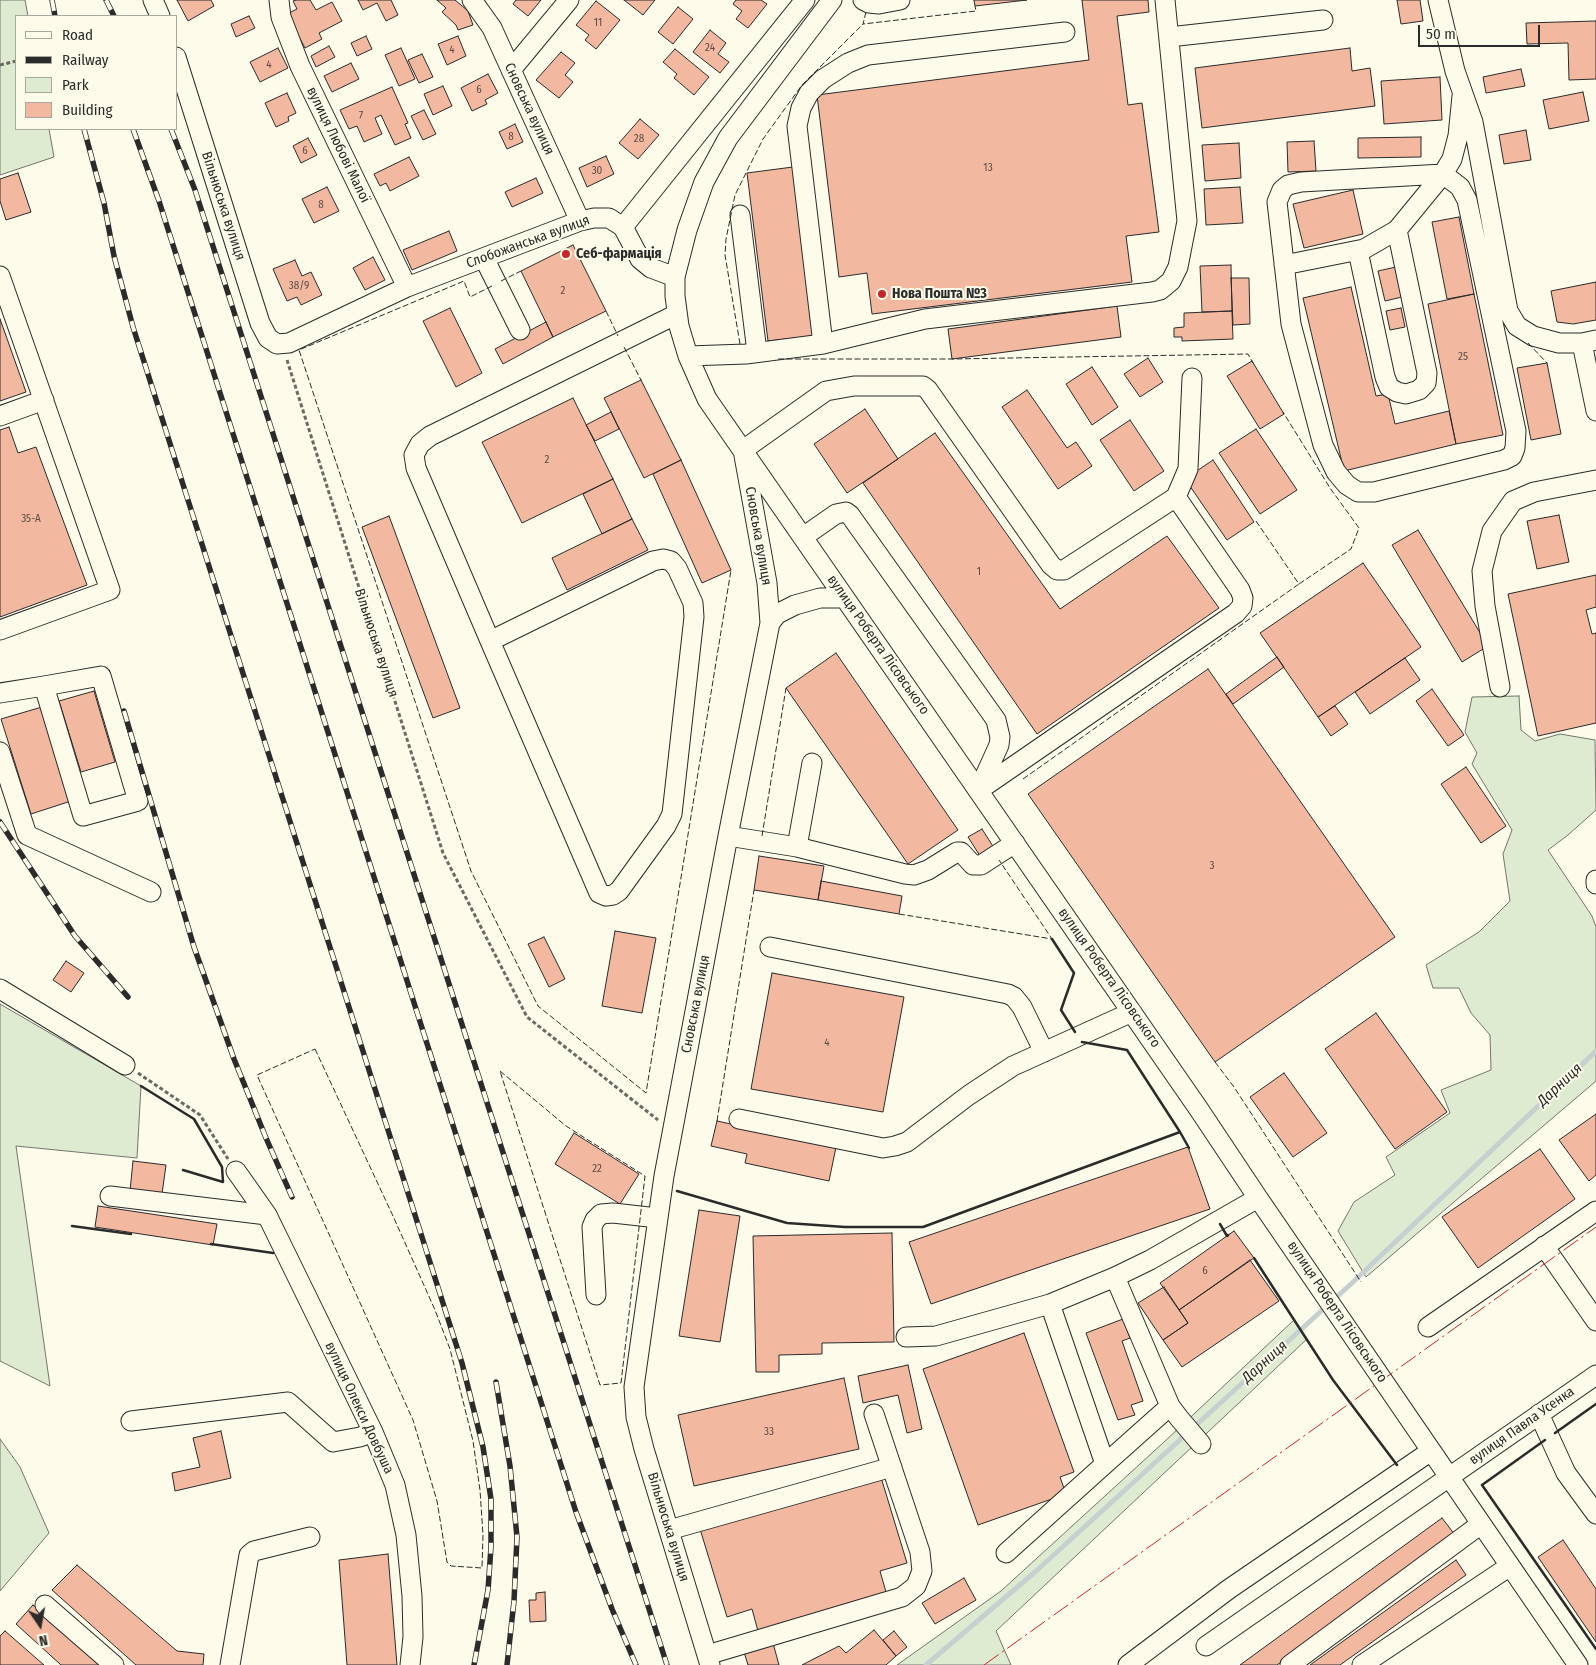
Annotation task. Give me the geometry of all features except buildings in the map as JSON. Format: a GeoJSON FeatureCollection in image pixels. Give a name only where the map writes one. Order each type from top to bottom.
{"type":"FeatureCollection","features":[{"type":"Feature","properties":{"kind":"street"},"geometry":{"type":"LineString","coordinates":[[153,0],[160,15]]}},
{"type":"Feature","properties":{"kind":"street","name":"вулиця Любові Малої"},"geometry":{"type":"LineString","coordinates":[[279,0],[281,17],[300,66],[406,287]]}},
{"type":"Feature","properties":{"kind":"street","name":"Сновська вулиця"},"geometry":{"type":"LineString","coordinates":[[472,0],[492,28],[580,221]]}},
{"type":"Feature","properties":{"kind":"street"},"geometry":{"type":"LineString","coordinates":[[511,70],[568,0]]}},
{"type":"Feature","properties":{"kind":"street"},"geometry":{"type":"LineString","coordinates":[[805,0],[623,227],[640,259],[651,268],[675,277],[687,230],[704,182],[728,138],[832,0]]}},
{"type":"Feature","properties":{"kind":"street"},"geometry":{"type":"LineString","coordinates":[[863,0],[879,4],[900,0]]}},
{"type":"Feature","properties":{"kind":"street"},"geometry":{"type":"LineString","coordinates":[[688,356],[758,352],[823,344],[925,319],[1160,290],[1171,280],[1178,267],[1187,221],[1165,0]]}},
{"type":"Feature","properties":{"kind":"street"},"geometry":{"type":"LineString","coordinates":[[1438,0],[1455,71],[1474,122],[1508,311],[1517,326],[1533,336],[1559,343],[1589,342],[1596,411]]}},
{"type":"Feature","properties":{"kind":"street"},"geometry":{"type":"LineString","coordinates":[[1168,37],[1323,20]]}},
{"type":"Feature","properties":{"kind":"street"},"geometry":{"type":"LineString","coordinates":[[823,344],[797,126],[801,108],[809,94],[823,78],[848,63],[868,55],[1065,32]]}},
{"type":"Feature","properties":{"kind":"street","name":"Вільнюська вулиця"},"geometry":{"type":"LineString","coordinates":[[178,63],[260,323],[268,338],[277,344],[285,344]]}},
{"type":"Feature","properties":{"kind":"street"},"geometry":{"type":"LineString","coordinates":[[1284,265],[1358,251],[1397,230],[1443,174],[1452,159],[1458,136],[1463,92]]}},
{"type":"Feature","properties":{"kind":"street"},"geometry":{"type":"LineString","coordinates":[[1443,174],[1460,186],[1467,200],[1516,431],[1516,448],[1512,456],[1504,460],[1374,492],[1358,492],[1347,485],[1336,472],[1323,445],[1291,324],[1277,202],[1282,190],[1288,185],[1301,182],[1443,174]]}},
{"type":"Feature","properties":{"kind":"street"},"geometry":{"type":"LineString","coordinates":[[740,215],[758,352]]}},
{"type":"Feature","properties":{"kind":"street","name":"Слобожанська вулиця"},"geometry":{"type":"LineString","coordinates":[[285,344],[406,287],[580,221],[594,218],[609,218],[623,227]]}},
{"type":"Feature","properties":{"kind":"street"},"geometry":{"type":"LineString","coordinates":[[1358,251],[1389,387],[1406,394],[1419,390],[1426,384],[1427,373],[1397,230]]}},
{"type":"Feature","properties":{"kind":"street"},"geometry":{"type":"LineString","coordinates":[[484,258],[520,330]]}},
{"type":"Feature","properties":{"kind":"street"},"geometry":{"type":"LineString","coordinates":[[0,276],[110,590],[0,630]]}},
{"type":"Feature","properties":{"kind":"street","name":"вулиця Роберта Лісовського"},"geometry":{"type":"LineString","coordinates":[[675,277],[675,296],[679,326],[688,356],[707,399],[1132,1012],[1578,1665]]}},
{"type":"Feature","properties":{"kind":"street"},"geometry":{"type":"LineString","coordinates":[[490,641],[653,561],[663,559],[671,561],[677,568],[693,603],[694,617],[672,814],[666,826],[625,883],[613,895],[606,896],[599,893],[490,641],[416,468],[414,455],[420,444],[438,432],[677,314]]}},
{"type":"Feature","properties":{"kind":"street"},"geometry":{"type":"LineString","coordinates":[[743,450],[826,391],[854,386],[923,386],[928,390],[1051,565],[1057,570],[1064,570],[1176,497],[1188,468],[1192,378]]}},
{"type":"Feature","properties":{"kind":"street"},"geometry":{"type":"LineString","coordinates":[[0,416],[44,400]]}},
{"type":"Feature","properties":{"kind":"street","name":"Сновська вулиця"},"geometry":{"type":"LineString","coordinates":[[634,1387],[672,1132],[770,623],[767,583],[743,450]]}},
{"type":"Feature","properties":{"kind":"street"},"geometry":{"type":"LineString","coordinates":[[1500,687],[1485,606],[1482,571],[1492,531],[1513,500],[1534,492],[1596,480]]}},
{"type":"Feature","properties":{"kind":"street"},"geometry":{"type":"LineString","coordinates":[[979,790],[1236,613],[1242,606],[1243,598],[1240,590],[1176,497]]}},
{"type":"Feature","properties":{"kind":"street"},"geometry":{"type":"LineString","coordinates":[[802,536],[836,514],[846,512],[850,515],[996,720],[1000,737],[999,745],[979,790]]}},
{"type":"Feature","properties":{"kind":"street"},"geometry":{"type":"LineString","coordinates":[[770,623],[777,614],[795,605],[820,598],[844,598]]}},
{"type":"Feature","properties":{"kind":"street"},"geometry":{"type":"LineString","coordinates":[[0,693],[101,676],[138,801],[83,816],[44,686]]}},
{"type":"Feature","properties":{"kind":"street"},"geometry":{"type":"LineString","coordinates":[[0,752],[27,835],[151,892]]}},
{"type":"Feature","properties":{"kind":"street"},"geometry":{"type":"LineString","coordinates":[[797,847],[812,763]]}},
{"type":"Feature","properties":{"kind":"street"},"geometry":{"type":"LineString","coordinates":[[728,836],[797,847],[914,875],[928,870],[957,852],[961,852],[973,865],[981,865],[1015,843]]}},
{"type":"Feature","properties":{"kind":"street"},"geometry":{"type":"LineString","coordinates":[[770,947],[1008,994],[1014,997],[1022,1007],[1044,1052]]}},
{"type":"Feature","properties":{"kind":"street"},"geometry":{"type":"LineString","coordinates":[[0,989],[125,1064]]}},
{"type":"Feature","properties":{"kind":"street"},"geometry":{"type":"LineString","coordinates":[[739,1119],[883,1148],[895,1146],[907,1142],[969,1095],[1013,1066],[1132,1012]]}},
{"type":"Feature","properties":{"kind":"street","name":"вулиця Олекси Довбуша"},"geometry":{"type":"LineString","coordinates":[[236,1171],[267,1215],[373,1432],[394,1485],[406,1536],[412,1596],[414,1637],[410,1665]]}},
{"type":"Feature","properties":{"kind":"street"},"geometry":{"type":"LineString","coordinates":[[110,1196],[243,1214],[267,1215]]}},
{"type":"Feature","properties":{"kind":"street"},"geometry":{"type":"LineString","coordinates":[[906,1337],[936,1336],[1050,1304],[1150,1260],[1258,1198]]}},
{"type":"Feature","properties":{"kind":"street"},"geometry":{"type":"LineString","coordinates":[[1428,1327],[1596,1211]]}},
{"type":"Feature","properties":{"kind":"street"},"geometry":{"type":"LineString","coordinates":[[596,1295],[592,1227],[595,1220],[601,1214],[613,1213],[658,1218]]}},
{"type":"Feature","properties":{"kind":"street"},"geometry":{"type":"LineString","coordinates":[[1544,1246],[1596,1321]]}},
{"type":"Feature","properties":{"kind":"street"},"geometry":{"type":"LineString","coordinates":[[1115,1277],[1174,1412],[1201,1444]]}},
{"type":"Feature","properties":{"kind":"street"},"geometry":{"type":"LineString","coordinates":[[1050,1304],[1105,1464]]}},
{"type":"Feature","properties":{"kind":"street","name":"вулиця Павла Усенка"},"geometry":{"type":"LineString","coordinates":[[1206,1646],[1596,1375]]}},
{"type":"Feature","properties":{"kind":"street","name":"Вільнюська вулиця"},"geometry":{"type":"LineString","coordinates":[[634,1387],[636,1417],[644,1449],[708,1660]]}},
{"type":"Feature","properties":{"kind":"street"},"geometry":{"type":"LineString","coordinates":[[131,1421],[288,1402],[333,1442],[360,1437],[373,1432]]}},
{"type":"Feature","properties":{"kind":"street"},"geometry":{"type":"LineString","coordinates":[[1006,1553],[1105,1464],[1174,1412]]}},
{"type":"Feature","properties":{"kind":"street"},"geometry":{"type":"LineString","coordinates":[[708,1660],[902,1597],[916,1586],[922,1571],[920,1552],[874,1414]]}},
{"type":"Feature","properties":{"kind":"street"},"geometry":{"type":"LineString","coordinates":[[1539,1414],[1566,1473],[1596,1514]]}},
{"type":"Feature","properties":{"kind":"street"},"geometry":{"type":"LineString","coordinates":[[1128,1665],[1228,1588],[1431,1451]]}},
{"type":"Feature","properties":{"kind":"street"},"geometry":{"type":"LineString","coordinates":[[669,1530],[892,1467]]}},
{"type":"Feature","properties":{"kind":"street"},"geometry":{"type":"LineString","coordinates":[[1290,1665],[1481,1524]]}},
{"type":"Feature","properties":{"kind":"street"},"geometry":{"type":"LineString","coordinates":[[230,1665],[250,1554],[254,1551],[310,1538]]}},
{"type":"Feature","properties":{"kind":"street"},"geometry":{"type":"LineString","coordinates":[[1362,1665],[1510,1566]]}},
{"type":"Feature","properties":{"kind":"street"},"geometry":{"type":"LineString","coordinates":[[45,1605],[114,1665]]}},
{"type":"Feature","properties":{"kind":"path"},"geometry":{"type":"LineString","coordinates":[[0,65],[15,61]]}},
{"type":"Feature","properties":{"kind":"path","name":"Вільнюська вулиця"},"geometry":{"type":"LineString","coordinates":[[285,344],[443,853],[527,1017],[672,1132]]}},
{"type":"Feature","properties":{"kind":"path"},"geometry":{"type":"LineString","coordinates":[[125,1064],[200,1115],[236,1171]]}},
{"type":"Feature","properties":{"kind":"green space"},"geometry":{"type":"Polygon","coordinates":[[[0,0],[25,0],[28,15],[15,15],[15,130],[49,130],[54,157],[0,175],[0,0]]]}},
{"type":"Feature","properties":{"kind":"green space"},"geometry":{"type":"Polygon","coordinates":[[[1519,696],[1521,730],[1535,741],[1560,734],[1595,740],[1596,810],[1548,850],[1592,916],[1596,927],[1596,1081],[1366,1277],[1338,1231],[1354,1202],[1395,1175],[1386,1157],[1450,1113],[1441,1090],[1491,1070],[1490,1035],[1471,1013],[1459,988],[1433,988],[1426,965],[1479,932],[1510,901],[1503,854],[1512,830],[1472,764],[1477,753],[1465,732],[1472,697],[1519,696]]]}},
{"type":"Feature","properties":{"kind":"green space"},"geometry":{"type":"Polygon","coordinates":[[[0,1004],[141,1086],[137,1158],[16,1146],[50,1386],[0,1361],[0,1004]]]}},
{"type":"Feature","properties":{"kind":"green space"},"geometry":{"type":"Polygon","coordinates":[[[1294,1320],[1307,1339],[996,1631],[1011,1665],[897,1665],[1001,1591],[1294,1320]]]}},
{"type":"Feature","properties":{"kind":"green space"},"geometry":{"type":"Polygon","coordinates":[[[0,1439],[20,1467],[49,1533],[0,1591],[0,1439]]]}},
{"type":"Feature","properties":{"kind":"waterway","name":"Дарниця"},"geometry":{"type":"LineString","coordinates":[[926,1665],[1035,1572],[1352,1283],[1596,1051]]}},
{"type":"Feature","properties":{"kind":"railway"},"geometry":{"type":"LineString","coordinates":[[52,0],[55,15]]}},
{"type":"Feature","properties":{"kind":"railway"},"geometry":{"type":"LineString","coordinates":[[106,0],[114,15]]}},
{"type":"Feature","properties":{"kind":"railway"},"geometry":{"type":"LineString","coordinates":[[84,130],[104,203],[114,256],[133,327],[462,1363],[483,1447],[491,1499],[491,1547],[488,1590],[474,1665]]}},
{"type":"Feature","properties":{"kind":"railway"},"geometry":{"type":"LineString","coordinates":[[133,130],[159,201],[576,1512],[612,1609],[636,1665]]}},
{"type":"Feature","properties":{"kind":"railway"},"geometry":{"type":"LineString","coordinates":[[171,130],[195,190],[667,1665]]}},
{"type":"Feature","properties":{"kind":"railway"},"geometry":{"type":"LineString","coordinates":[[124,711],[194,947],[234,1059],[292,1197]]}},
{"type":"Feature","properties":{"kind":"railway"},"geometry":{"type":"LineString","coordinates":[[0,822],[75,936],[128,997]]}},
{"type":"Feature","properties":{"kind":"railway"},"geometry":{"type":"LineString","coordinates":[[496,1382],[510,1466],[517,1537],[514,1601],[507,1665]]}},
{"type":"Feature","properties":{"kind":"fence"},"geometry":{"type":"LineString","coordinates":[[866,12],[863,24],[976,11],[975,6]]}},
{"type":"Feature","properties":{"kind":"fence"},"geometry":{"type":"LineString","coordinates":[[740,344],[725,255],[726,239],[735,195],[763,139],[802,85],[863,24]]}},
{"type":"Feature","properties":{"kind":"fence"},"geometry":{"type":"LineString","coordinates":[[501,281],[521,271]]}},
{"type":"Feature","properties":{"kind":"fence"},"geometry":{"type":"LineString","coordinates":[[492,286],[470,297],[464,281],[299,350],[471,871],[538,1006],[646,1093],[731,570]]}},
{"type":"Feature","properties":{"kind":"fence"},"geometry":{"type":"LineString","coordinates":[[606,311],[618,336]]}},
{"type":"Feature","properties":{"kind":"fence"},"geometry":{"type":"LineString","coordinates":[[1528,343],[1547,363]]}},
{"type":"Feature","properties":{"kind":"fence"},"geometry":{"type":"LineString","coordinates":[[624,347],[641,380]]}},
{"type":"Feature","properties":{"kind":"fence"},"geometry":{"type":"LineString","coordinates":[[778,359],[952,359],[1248,354],[1253,363]]}},
{"type":"Feature","properties":{"kind":"fence"},"geometry":{"type":"LineString","coordinates":[[1256,521],[1299,584],[1351,549],[1359,528],[1330,488],[1283,412]]}},
{"type":"Feature","properties":{"kind":"fence"},"geometry":{"type":"LineString","coordinates":[[1023,779],[1299,584]]}},
{"type":"Feature","properties":{"kind":"fence"},"geometry":{"type":"LineString","coordinates":[[762,836],[786,688]]}},
{"type":"Feature","properties":{"kind":"fence"},"geometry":{"type":"LineString","coordinates":[[899,914],[1052,939],[999,860]]}},
{"type":"Feature","properties":{"kind":"fence"},"geometry":{"type":"LineString","coordinates":[[717,1121],[754,890]]}},
{"type":"Feature","properties":{"kind":"fence"},"geometry":{"type":"LineString","coordinates":[[315,1049],[393,1216],[435,1310],[450,1349],[473,1441],[480,1490],[483,1535],[482,1568],[451,1566],[447,1562],[437,1501],[413,1420],[257,1075],[315,1049]]}},
{"type":"Feature","properties":{"kind":"fence"},"geometry":{"type":"LineString","coordinates":[[1215,1062],[1234,1087],[1361,1282]]}},
{"type":"Feature","properties":{"kind":"fence"},"geometry":{"type":"LineString","coordinates":[[500,1071],[566,1126],[645,1176],[621,1383],[600,1385],[500,1071]]}},
{"type":"Feature","properties":{"kind":"wall"},"geometry":{"type":"LineString","coordinates":[[1052,939],[1074,973],[1061,1010],[1075,1032]]}},
{"type":"Feature","properties":{"kind":"wall"},"geometry":{"type":"LineString","coordinates":[[1082,1042],[1127,1050],[1180,1132]]}},
{"type":"Feature","properties":{"kind":"wall"},"geometry":{"type":"LineString","coordinates":[[141,1086],[194,1119],[222,1167],[223,1182],[183,1170]]}},
{"type":"Feature","properties":{"kind":"wall"},"geometry":{"type":"LineString","coordinates":[[677,1191],[787,1223],[845,1227],[923,1227],[1180,1132],[1189,1148]]}},
{"type":"Feature","properties":{"kind":"wall"},"geometry":{"type":"LineString","coordinates":[[1220,1224],[1228,1235]]}},
{"type":"Feature","properties":{"kind":"wall"},"geometry":{"type":"LineString","coordinates":[[72,1226],[131,1234]]}},
{"type":"Feature","properties":{"kind":"wall"},"geometry":{"type":"LineString","coordinates":[[211,1244],[273,1253]]}},
{"type":"Feature","properties":{"kind":"wall"},"geometry":{"type":"LineString","coordinates":[[1254,1258],[1333,1380],[1397,1465]]}},
{"type":"Feature","properties":{"kind":"wall"},"geometry":{"type":"LineString","coordinates":[[1555,1433],[1596,1404]]}},
{"type":"Feature","properties":{"kind":"wall"},"geometry":{"type":"LineString","coordinates":[[1545,1440],[1482,1485],[1596,1649]]}},
{"type":"Feature","properties":{"kind":"power"},"geometry":{"type":"LineString","coordinates":[[984,1665],[1596,1227]]}},
{"type":"Feature","properties":{"kind":"place","name":"Себ-фармація"},"geometry":{"type":"Point","coordinates":[566,254]}},
{"type":"Feature","properties":{"kind":"place","name":"Нова Пошта №3"},"geometry":{"type":"Point","coordinates":[882,294]}}]}
